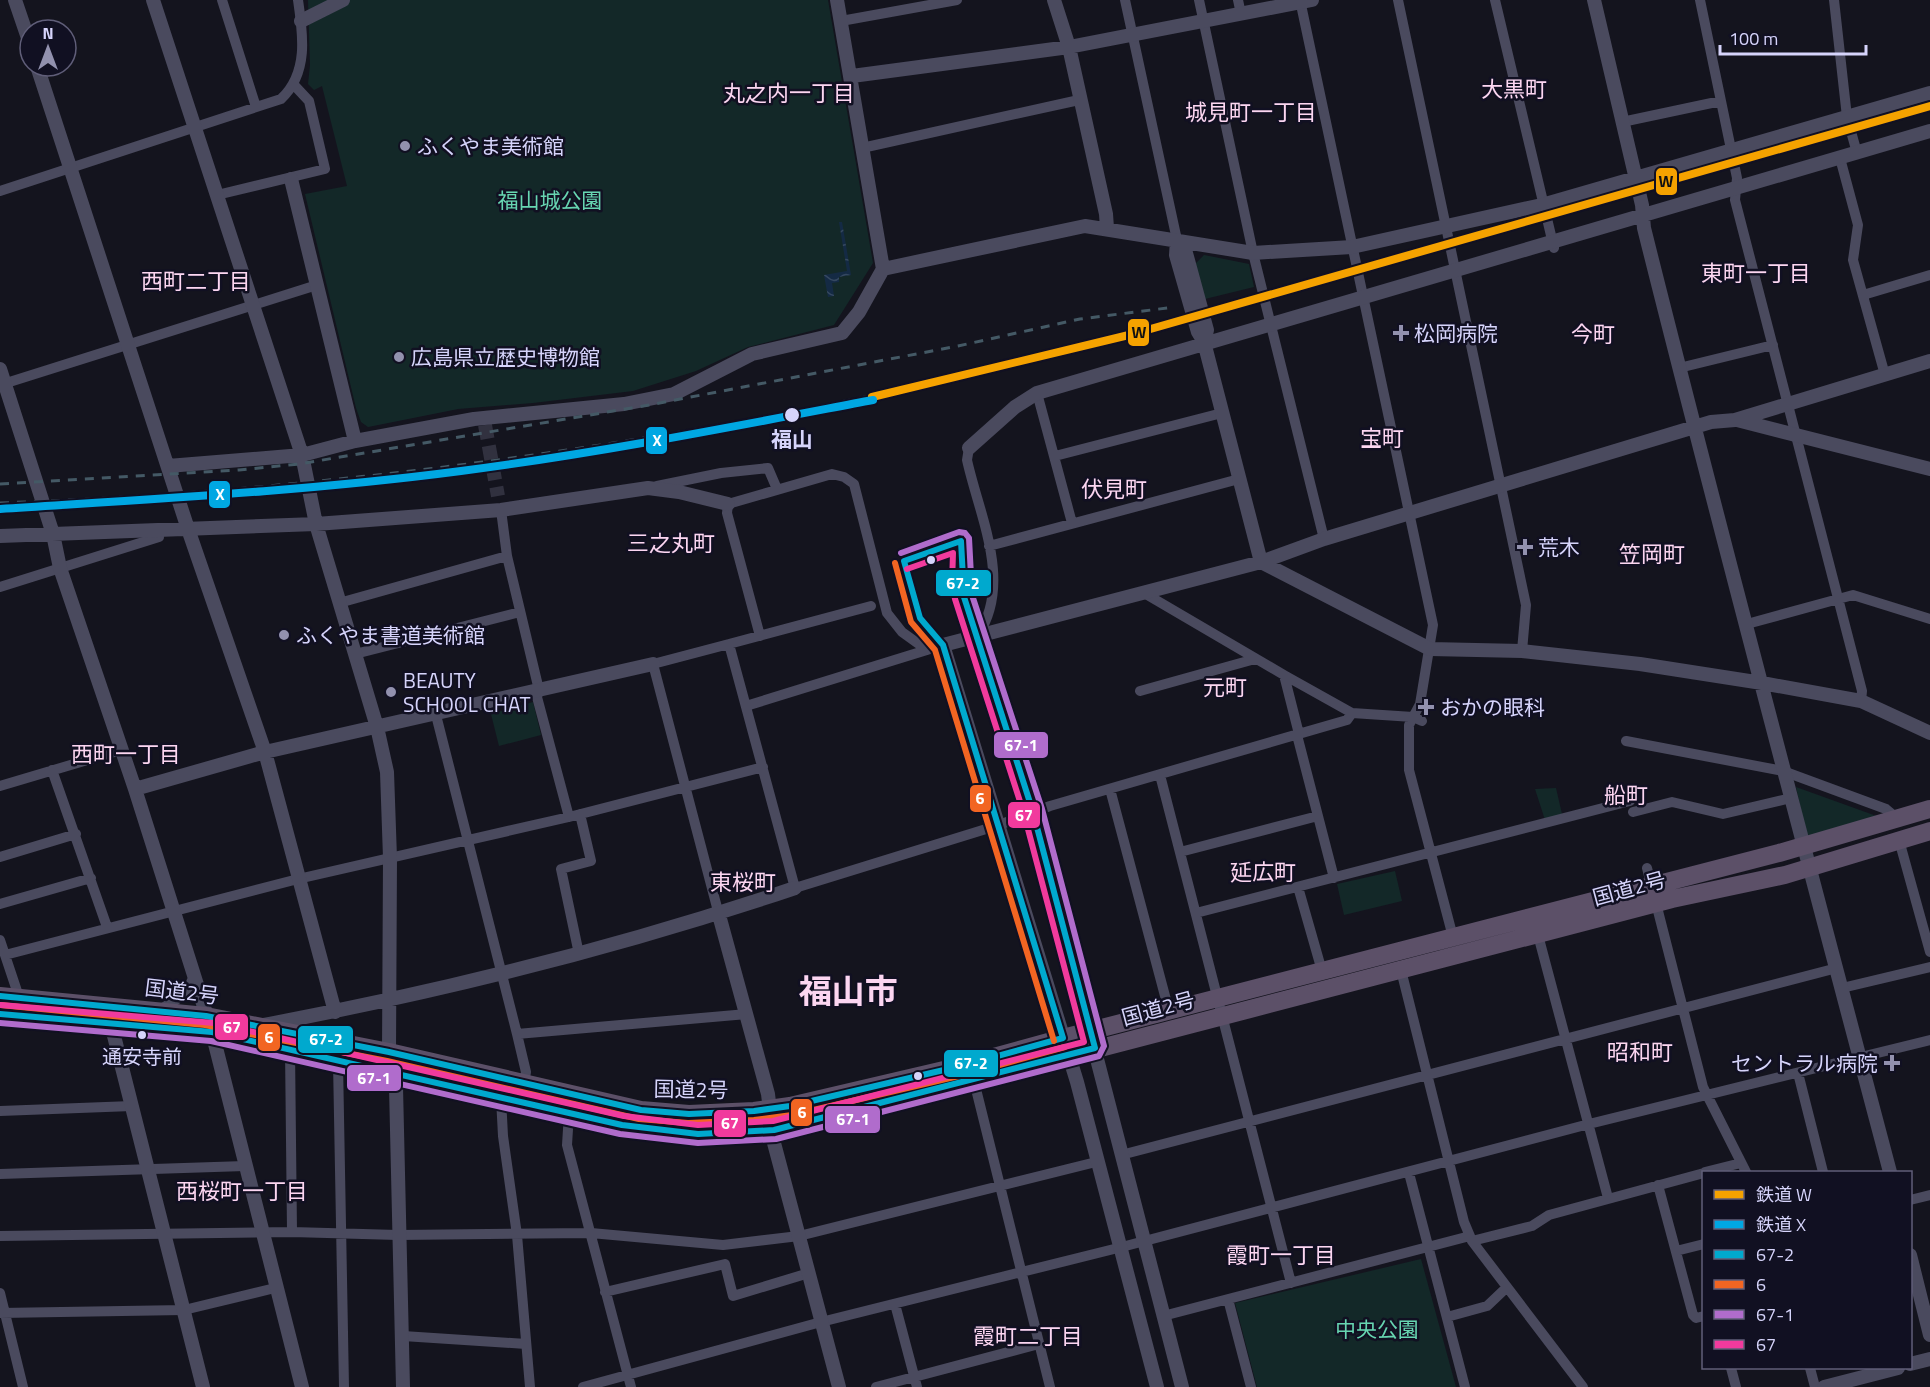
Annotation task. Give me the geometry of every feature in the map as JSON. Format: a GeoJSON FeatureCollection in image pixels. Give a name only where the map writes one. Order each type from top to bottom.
{"type":"FeatureCollection","features":[{"type":"Feature","properties":{"kind":"highway","name":"国道2号"},"geometry":{"type":"LineString","coordinates":[[0,996],[158,1011],[338,1062],[393,1072],[622,1125],[698,1134],[774,1130],[974,1081],[1068,1055],[1093,1039],[1169,1011],[1221,1006],[1322,972],[1396,951],[1802,846],[1930,809]]}},
{"type":"Feature","properties":{"kind":"highway","name":"国道2号"},"geometry":{"type":"LineString","coordinates":[[0,1014],[111,1024],[259,1026],[389,1052],[649,1111],[689,1114],[771,1109],[961,1066],[1063,1038],[1093,1039],[1221,1006],[1400,970],[1656,904],[1785,875],[1930,831]]}},
{"type":"Feature","properties":{"kind":"street"},"geometry":{"type":"LineString","coordinates":[[15,0],[21,18]]}},
{"type":"Feature","properties":{"kind":"street"},"geometry":{"type":"LineString","coordinates":[[153,0],[302,455],[316,524],[377,727],[387,772],[390,858],[389,1052],[393,1072],[403,1387]]}},
{"type":"Feature","properties":{"kind":"street"},"geometry":{"type":"LineString","coordinates":[[222,0],[256,107]]}},
{"type":"Feature","properties":{"kind":"street"},"geometry":{"type":"LineString","coordinates":[[0,191],[281,99],[294,85],[303,60],[298,0]]}},
{"type":"Feature","properties":{"kind":"street"},"geometry":{"type":"LineString","coordinates":[[301,21],[343,0]]}},
{"type":"Feature","properties":{"kind":"street"},"geometry":{"type":"LineString","coordinates":[[168,466],[302,455],[355,441],[484,421],[624,404],[674,393],[752,354],[842,333],[859,312],[883,269],[852,76],[837,0]]}},
{"type":"Feature","properties":{"kind":"street"},"geometry":{"type":"LineString","coordinates":[[841,21],[957,0]]}},
{"type":"Feature","properties":{"kind":"street"},"geometry":{"type":"LineString","coordinates":[[1054,0],[1069,47],[1106,214],[1107,228]]}},
{"type":"Feature","properties":{"kind":"street"},"geometry":{"type":"LineString","coordinates":[[1125,0],[1177,240],[1186,253],[1207,330],[1204,342],[1262,562],[1320,595],[1430,649],[1522,651],[1640,664],[1762,683],[1861,701],[1930,732]]}},
{"type":"Feature","properties":{"kind":"street"},"geometry":{"type":"LineString","coordinates":[[1199,0],[1253,253],[1324,539]]}},
{"type":"Feature","properties":{"kind":"street"},"geometry":{"type":"LineString","coordinates":[[1238,0],[1241,14]]}},
{"type":"Feature","properties":{"kind":"street"},"geometry":{"type":"LineString","coordinates":[[1398,0],[1457,268],[1526,605],[1522,651]]}},
{"type":"Feature","properties":{"kind":"street"},"geometry":{"type":"LineString","coordinates":[[1495,0],[1553,244]]}},
{"type":"Feature","properties":{"kind":"street"},"geometry":{"type":"LineString","coordinates":[[1594,0],[1679,368],[1747,624],[1755,667],[1762,683],[1802,846],[1837,968],[1889,1171]]}},
{"type":"Feature","properties":{"kind":"street"},"geometry":{"type":"LineString","coordinates":[[1700,0],[1731,150],[1736,200],[1839,598],[1862,691],[1861,701]]}},
{"type":"Feature","properties":{"kind":"street"},"geometry":{"type":"LineString","coordinates":[[1834,0],[1847,117],[1857,153]]}},
{"type":"Feature","properties":{"kind":"street"},"geometry":{"type":"LineString","coordinates":[[852,76],[1069,47],[1304,1],[1352,247],[1433,625],[1417,719],[1409,725],[1409,770],[1453,937]]}},
{"type":"Feature","properties":{"kind":"street"},"geometry":{"type":"LineString","coordinates":[[41,78],[130,345],[188,529],[265,752],[335,1012]]}},
{"type":"Feature","properties":{"kind":"street"},"geometry":{"type":"LineString","coordinates":[[217,195],[325,169],[309,101],[294,85]]}},
{"type":"Feature","properties":{"kind":"street"},"geometry":{"type":"LineString","coordinates":[[883,269],[1085,225],[1253,253],[1352,247],[1542,205],[1930,93]]}},
{"type":"Feature","properties":{"kind":"street"},"geometry":{"type":"LineString","coordinates":[[862,148],[1079,100]]}},
{"type":"Feature","properties":{"kind":"street"},"geometry":{"type":"LineString","coordinates":[[1622,122],[1721,100]]}},
{"type":"Feature","properties":{"kind":"street"},"geometry":{"type":"LineString","coordinates":[[978,635],[986,623],[995,577],[967,460],[969,448],[1015,407],[1037,393],[1457,268],[1553,244],[1643,215],[1930,131]]}},
{"type":"Feature","properties":{"kind":"street"},"geometry":{"type":"LineString","coordinates":[[1840,158],[1858,225],[1853,260],[1885,375]]}},
{"type":"Feature","properties":{"kind":"street"},"geometry":{"type":"LineString","coordinates":[[291,179],[355,441]]}},
{"type":"Feature","properties":{"kind":"street"},"geometry":{"type":"LineString","coordinates":[[1863,295],[1930,275]]}},
{"type":"Feature","properties":{"kind":"street"},"geometry":{"type":"LineString","coordinates":[[2,384],[317,285]]}},
{"type":"Feature","properties":{"kind":"street"},"geometry":{"type":"LineString","coordinates":[[1679,368],[1773,345]]}},
{"type":"Feature","properties":{"kind":"street"},"geometry":{"type":"LineString","coordinates":[[746,706],[978,635],[1262,562],[1324,539],[1696,426],[1735,420],[1930,361]]}},
{"type":"Feature","properties":{"kind":"street"},"geometry":{"type":"LineString","coordinates":[[0,369],[2,384],[53,534],[60,568],[135,789],[209,1024],[302,1387]]}},
{"type":"Feature","properties":{"kind":"street"},"geometry":{"type":"LineString","coordinates":[[1037,393],[1071,523]]}},
{"type":"Feature","properties":{"kind":"street"},"geometry":{"type":"LineString","coordinates":[[1055,456],[1222,413]]}},
{"type":"Feature","properties":{"kind":"street"},"geometry":{"type":"LineString","coordinates":[[1735,420],[1930,469]]}},
{"type":"Feature","properties":{"kind":"street"},"geometry":{"type":"LineString","coordinates":[[0,536],[316,524],[501,510],[648,488],[721,473],[768,468],[777,489]]}},
{"type":"Feature","properties":{"kind":"street"},"geometry":{"type":"LineString","coordinates":[[648,488],[679,492],[728,504],[832,474],[844,477],[854,484],[887,613],[902,632],[927,650]]}},
{"type":"Feature","properties":{"kind":"street"},"geometry":{"type":"LineString","coordinates":[[989,546],[1239,479]]}},
{"type":"Feature","properties":{"kind":"street"},"geometry":{"type":"LineString","coordinates":[[498,496],[507,556],[538,690],[537,698],[574,816],[591,861],[561,869],[579,954]]}},
{"type":"Feature","properties":{"kind":"street"},"geometry":{"type":"LineString","coordinates":[[728,504],[727,513],[760,636]]}},
{"type":"Feature","properties":{"kind":"street"},"geometry":{"type":"LineString","coordinates":[[0,587],[159,537],[159,530]]}},
{"type":"Feature","properties":{"kind":"street"},"geometry":{"type":"LineString","coordinates":[[339,603],[507,556]]}},
{"type":"Feature","properties":{"kind":"street"},"geometry":{"type":"LineString","coordinates":[[1144,593],[1352,713],[1417,719]]}},
{"type":"Feature","properties":{"kind":"street"},"geometry":{"type":"LineString","coordinates":[[1747,624],[1853,595],[1930,619]]}},
{"type":"Feature","properties":{"kind":"street"},"geometry":{"type":"LineString","coordinates":[[135,789],[265,752],[653,664],[871,606]]}},
{"type":"Feature","properties":{"kind":"street"},"geometry":{"type":"LineString","coordinates":[[355,654],[520,612]]}},
{"type":"Feature","properties":{"kind":"street"},"geometry":{"type":"LineString","coordinates":[[978,635],[1034,812],[1182,1387]]}},
{"type":"Feature","properties":{"kind":"street"},"geometry":{"type":"LineString","coordinates":[[729,644],[795,888]]}},
{"type":"Feature","properties":{"kind":"street"},"geometry":{"type":"LineString","coordinates":[[943,645],[1068,1055],[1157,1387]]}},
{"type":"Feature","properties":{"kind":"street"},"geometry":{"type":"LineString","coordinates":[[1140,691],[1256,659]]}},
{"type":"Feature","properties":{"kind":"street"},"geometry":{"type":"LineString","coordinates":[[653,664],[747,1014],[771,1109],[774,1143],[839,1387]]}},
{"type":"Feature","properties":{"kind":"street"},"geometry":{"type":"LineString","coordinates":[[1284,675],[1334,878]]}},
{"type":"Feature","properties":{"kind":"street"},"geometry":{"type":"LineString","coordinates":[[259,1026],[391,1001],[579,954],[719,915],[795,888],[1034,812],[1347,720],[1352,713]]}},
{"type":"Feature","properties":{"kind":"street"},"geometry":{"type":"LineString","coordinates":[[436,715],[518,1034],[526,1072],[524,1084]]}},
{"type":"Feature","properties":{"kind":"street"},"geometry":{"type":"LineString","coordinates":[[1626,741],[1783,771],[1886,809],[1898,819]]}},
{"type":"Feature","properties":{"kind":"street"},"geometry":{"type":"LineString","coordinates":[[0,786],[121,750]]}},
{"type":"Feature","properties":{"kind":"street"},"geometry":{"type":"LineString","coordinates":[[5,955],[298,879],[574,816],[763,767]]}},
{"type":"Feature","properties":{"kind":"street"},"geometry":{"type":"LineString","coordinates":[[52,770],[107,927]]}},
{"type":"Feature","properties":{"kind":"street"},"geometry":{"type":"LineString","coordinates":[[1160,775],[1252,1121],[1292,1282]]}},
{"type":"Feature","properties":{"kind":"street"},"geometry":{"type":"LineString","coordinates":[[1110,789],[1169,1011]]}},
{"type":"Feature","properties":{"kind":"street"},"geometry":{"type":"LineString","coordinates":[[1197,914],[1430,854],[1632,807],[1672,802],[1724,814],[1791,798]]}},
{"type":"Feature","properties":{"kind":"street"},"geometry":{"type":"LineString","coordinates":[[1180,852],[1318,816]]}},
{"type":"Feature","properties":{"kind":"street"},"geometry":{"type":"LineString","coordinates":[[0,857],[76,834]]}},
{"type":"Feature","properties":{"kind":"street"},"geometry":{"type":"LineString","coordinates":[[1899,840],[1930,952]]}},
{"type":"Feature","properties":{"kind":"street"},"geometry":{"type":"LineString","coordinates":[[1647,868],[1703,1087],[1743,1168],[1720,1171]]}},
{"type":"Feature","properties":{"kind":"street"},"geometry":{"type":"LineString","coordinates":[[0,904],[90,878]]}},
{"type":"Feature","properties":{"kind":"street"},"geometry":{"type":"LineString","coordinates":[[1298,887],[1322,972]]}},
{"type":"Feature","properties":{"kind":"street"},"geometry":{"type":"LineString","coordinates":[[1538,935],[1608,1198]]}},
{"type":"Feature","properties":{"kind":"street"},"geometry":{"type":"LineString","coordinates":[[0,940],[19,997]]}},
{"type":"Feature","properties":{"kind":"street"},"geometry":{"type":"LineString","coordinates":[[1396,951],[1426,1074],[1471,1238],[1583,1387]]}},
{"type":"Feature","properties":{"kind":"street"},"geometry":{"type":"LineString","coordinates":[[1842,988],[1930,967]]}},
{"type":"Feature","properties":{"kind":"street"},"geometry":{"type":"LineString","coordinates":[[1121,1155],[1837,968]]}},
{"type":"Feature","properties":{"kind":"street"},"geometry":{"type":"LineString","coordinates":[[158,1011],[184,995],[194,977]]}},
{"type":"Feature","properties":{"kind":"street"},"geometry":{"type":"LineString","coordinates":[[518,1034],[747,1014]]}},
{"type":"Feature","properties":{"kind":"street"},"geometry":{"type":"LineString","coordinates":[[111,1024],[203,1387]]}},
{"type":"Feature","properties":{"kind":"street"},"geometry":{"type":"LineString","coordinates":[[583,1387],[627,1373],[821,1322],[1118,1248],[1589,1124],[1930,1040]]}},
{"type":"Feature","properties":{"kind":"street"},"geometry":{"type":"LineString","coordinates":[[290,1049],[291,1232]]}},
{"type":"Feature","properties":{"kind":"street"},"geometry":{"type":"LineString","coordinates":[[338,1062],[344,1387]]}},
{"type":"Feature","properties":{"kind":"street"},"geometry":{"type":"LineString","coordinates":[[1798,1073],[1822,1171]]}},
{"type":"Feature","properties":{"kind":"street"},"geometry":{"type":"LineString","coordinates":[[974,1081],[1050,1387]]}},
{"type":"Feature","properties":{"kind":"street"},"geometry":{"type":"LineString","coordinates":[[501,1098],[503,1136],[518,1235],[530,1387]]}},
{"type":"Feature","properties":{"kind":"street"},"geometry":{"type":"LineString","coordinates":[[0,1111],[132,1106]]}},
{"type":"Feature","properties":{"kind":"street"},"geometry":{"type":"LineString","coordinates":[[569,1113],[567,1145],[631,1387]]}},
{"type":"Feature","properties":{"kind":"street"},"geometry":{"type":"LineString","coordinates":[[0,1236],[291,1232],[398,1235],[591,1233],[723,1245],[799,1236],[1096,1162]]}},
{"type":"Feature","properties":{"kind":"street"},"geometry":{"type":"LineString","coordinates":[[0,1174],[148,1172],[245,1166]]}},
{"type":"Feature","properties":{"kind":"street"},"geometry":{"type":"LineString","coordinates":[[1408,1173],[1465,1387]]}},
{"type":"Feature","properties":{"kind":"street"},"geometry":{"type":"LineString","coordinates":[[1163,1316],[1428,1247],[1532,1226],[1549,1215],[1702,1174]]}},
{"type":"Feature","properties":{"kind":"street"},"geometry":{"type":"LineString","coordinates":[[1658,1185],[1693,1315],[1696,1318],[1702,1316]]}},
{"type":"Feature","properties":{"kind":"street"},"geometry":{"type":"LineString","coordinates":[[1912,1200],[1930,1195]]}},
{"type":"Feature","properties":{"kind":"street"},"geometry":{"type":"LineString","coordinates":[[1676,1251],[1702,1244]]}},
{"type":"Feature","properties":{"kind":"street"},"geometry":{"type":"LineString","coordinates":[[1912,1259],[1930,1335]]}},
{"type":"Feature","properties":{"kind":"street"},"geometry":{"type":"LineString","coordinates":[[605,1292],[725,1263],[733,1296],[809,1273]]}},
{"type":"Feature","properties":{"kind":"street"},"geometry":{"type":"LineString","coordinates":[[1447,1317],[1487,1306],[1507,1287]]}},
{"type":"Feature","properties":{"kind":"street"},"geometry":{"type":"LineString","coordinates":[[2,1312],[184,1310],[275,1288]]}},
{"type":"Feature","properties":{"kind":"street"},"geometry":{"type":"LineString","coordinates":[[0,1293],[2,1312],[23,1387]]}},
{"type":"Feature","properties":{"kind":"street"},"geometry":{"type":"LineString","coordinates":[[1228,1299],[1251,1387]]}},
{"type":"Feature","properties":{"kind":"street"},"geometry":{"type":"LineString","coordinates":[[895,1304],[916,1382]]}},
{"type":"Feature","properties":{"kind":"street"},"geometry":{"type":"LineString","coordinates":[[403,1335],[526,1344]]}},
{"type":"Feature","properties":{"kind":"street"},"geometry":{"type":"LineString","coordinates":[[876,1387],[916,1382],[1039,1344]]}},
{"type":"Feature","properties":{"kind":"street"},"geometry":{"type":"LineString","coordinates":[[1912,1364],[1930,1359]]}},
{"type":"Feature","properties":{"kind":"street"},"geometry":{"type":"LineString","coordinates":[[1731,1369],[1736,1387]]}},
{"type":"Feature","properties":{"kind":"street"},"geometry":{"type":"LineString","coordinates":[[1809,1369],[1815,1387]]}},
{"type":"Feature","properties":{"kind":"street"},"geometry":{"type":"LineString","coordinates":[[1824,1387],[1874,1371],[1890,1369]]}},
{"type":"Feature","properties":{"kind":"green space","name":"福山城公園"},"geometry":{"type":"Polygon","coordinates":[[[308,0],[828,0],[873,263],[834,325],[748,347],[696,371],[633,391],[458,409],[368,427],[361,422],[356,408],[305,194],[347,186],[322,86],[314,90],[308,84],[310,65],[308,0]]]}},
{"type":"Feature","properties":{"kind":"green space"},"geometry":{"type":"Polygon","coordinates":[[[1204,255],[1249,264],[1254,287],[1205,299],[1195,264],[1204,255]]]}},
{"type":"Feature","properties":{"kind":"green space"},"geometry":{"type":"Polygon","coordinates":[[[533,702],[541,735],[499,746],[491,714],[533,702]]]}},
{"type":"Feature","properties":{"kind":"green space"},"geometry":{"type":"Polygon","coordinates":[[[1796,787],[1882,818],[1807,838],[1796,787]]]}},
{"type":"Feature","properties":{"kind":"green space"},"geometry":{"type":"Polygon","coordinates":[[[1556,788],[1562,814],[1545,820],[1535,789],[1556,788]]]}},
{"type":"Feature","properties":{"kind":"green space"},"geometry":{"type":"Polygon","coordinates":[[[1395,871],[1402,901],[1344,915],[1337,884],[1395,871]]]}},
{"type":"Feature","properties":{"kind":"green space","name":"中央公園"},"geometry":{"type":"Polygon","coordinates":[[[1421,1259],[1456,1387],[1257,1387],[1235,1303],[1421,1259]]]}},
{"type":"Feature","properties":{"kind":"water"},"geometry":{"type":"Polygon","coordinates":[[[839,222],[842,222],[851,275],[839,277],[839,282],[832,283],[834,296],[828,297],[824,275],[847,271],[839,222]]]}},
{"type":"Feature","properties":{"kind":"tunnel"},"geometry":{"type":"LineString","coordinates":[[485,425],[498,496]]}},
{"type":"Feature","properties":{"kind":"railway"},"geometry":{"type":"LineString","coordinates":[[0,503],[114,498],[343,479],[570,450],[796,411],[908,388],[1055,353],[1491,231]]}},
{"type":"Feature","properties":{"kind":"railway"},"geometry":{"type":"LineString","coordinates":[[0,484],[239,470],[299,464],[649,405],[958,346],[1080,319],[1175,307]]}},
{"type":"Feature","properties":{"kind":"rail line","name":"W"},"geometry":{"type":"LineString","coordinates":[[872,397],[1133,334],[1930,106]]}},
{"type":"Feature","properties":{"kind":"rail line","name":"X"},"geometry":{"type":"LineString","coordinates":[[0,509],[289,489],[461,471],[616,447],[873,400]]}},
{"type":"Feature","properties":{"kind":"transit line","name":"67-1"},"geometry":{"type":"LineString","coordinates":[[0,1023],[211,1041],[620,1134],[698,1143],[776,1139],[1099,1056],[1104,1046],[1042,809],[972,595],[969,538],[965,533],[959,532],[901,553]]}},
{"type":"Feature","properties":{"kind":"transit line","name":"67-2"},"geometry":{"type":"LineString","coordinates":[[0,996],[206,1016],[389,1052],[641,1110],[689,1114],[754,1111],[790,1106],[961,1066],[1063,1038],[943,645],[920,618],[904,561],[961,541],[964,597],[1033,812],[1095,1048],[774,1130],[698,1134],[622,1125],[212,1032],[0,1014]]}},
{"type":"Feature","properties":{"kind":"transit line","name":"67"},"geometry":{"type":"LineString","coordinates":[[1,1005],[214,1023],[624,1116],[698,1125],[773,1121],[1084,1042],[1024,814],[955,599],[952,584],[953,553],[907,569]]}},
{"type":"Feature","properties":{"kind":"transit line","name":"6"},"geometry":{"type":"LineString","coordinates":[[895,563],[911,622],[935,650],[1054,1041]]}},
{"type":"Feature","properties":{"kind":"transit line","name":"6"},"geometry":{"type":"LineString","coordinates":[[0,1005],[205,1025],[387,1061],[639,1119],[688,1123],[754,1120],[792,1115],[963,1075],[1065,1047]]}},
{"type":"Feature","properties":{"kind":"place","name":"ふくやま美術館"},"geometry":{"type":"Point","coordinates":[405,146]}},
{"type":"Feature","properties":{"kind":"place","name":"松岡病院"},"geometry":{"type":"Point","coordinates":[1401,333]}},
{"type":"Feature","properties":{"kind":"place","name":"広島県立歴史博物館"},"geometry":{"type":"Point","coordinates":[399,357]}},
{"type":"Feature","properties":{"kind":"place","name":"福山"},"geometry":{"type":"Point","coordinates":[792,415]}},
{"type":"Feature","properties":{"kind":"place","name":"荒木"},"geometry":{"type":"Point","coordinates":[1525,547]}},
{"type":"Feature","properties":{"kind":"place","name":"ふくやま書道美術館"},"geometry":{"type":"Point","coordinates":[284,635]}},
{"type":"Feature","properties":{"kind":"place","name":"BEAUTY SCHOOL CHAT"},"geometry":{"type":"Point","coordinates":[391,692]}},
{"type":"Feature","properties":{"kind":"place","name":"おかの眼科"},"geometry":{"type":"Point","coordinates":[1426,707]}},
{"type":"Feature","properties":{"kind":"place","name":"通安寺前"},"geometry":{"type":"Point","coordinates":[142,1035]}},
{"type":"Feature","properties":{"kind":"place","name":"セントラル病院"},"geometry":{"type":"Point","coordinates":[1892,1063]}},
{"type":"Feature","properties":{"kind":"district","name":"大黒町"},"geometry":{"type":"Point","coordinates":[1514,89]}},
{"type":"Feature","properties":{"kind":"district","name":"丸之内一丁目"},"geometry":{"type":"Point","coordinates":[789,93]}},
{"type":"Feature","properties":{"kind":"district","name":"城見町一丁目"},"geometry":{"type":"Point","coordinates":[1251,112]}},
{"type":"Feature","properties":{"kind":"district","name":"東町一丁目"},"geometry":{"type":"Point","coordinates":[1756,273]}},
{"type":"Feature","properties":{"kind":"district","name":"西町二丁目"},"geometry":{"type":"Point","coordinates":[196,281]}},
{"type":"Feature","properties":{"kind":"district","name":"今町"},"geometry":{"type":"Point","coordinates":[1593,334]}},
{"type":"Feature","properties":{"kind":"district","name":"宝町"},"geometry":{"type":"Point","coordinates":[1382,438]}},
{"type":"Feature","properties":{"kind":"district","name":"伏見町"},"geometry":{"type":"Point","coordinates":[1114,489]}},
{"type":"Feature","properties":{"kind":"district","name":"三之丸町"},"geometry":{"type":"Point","coordinates":[671,543]}},
{"type":"Feature","properties":{"kind":"district","name":"笠岡町"},"geometry":{"type":"Point","coordinates":[1652,554]}},
{"type":"Feature","properties":{"kind":"district","name":"元町"},"geometry":{"type":"Point","coordinates":[1225,687]}},
{"type":"Feature","properties":{"kind":"district","name":"西町一丁目"},"geometry":{"type":"Point","coordinates":[126,754]}},
{"type":"Feature","properties":{"kind":"district","name":"船町"},"geometry":{"type":"Point","coordinates":[1626,795]}},
{"type":"Feature","properties":{"kind":"district","name":"延広町"},"geometry":{"type":"Point","coordinates":[1263,872]}},
{"type":"Feature","properties":{"kind":"district","name":"東桜町"},"geometry":{"type":"Point","coordinates":[743,882]}},
{"type":"Feature","properties":{"kind":"district","name":"福山市"},"geometry":{"type":"Point","coordinates":[848,991]}},
{"type":"Feature","properties":{"kind":"district","name":"昭和町"},"geometry":{"type":"Point","coordinates":[1640,1052]}},
{"type":"Feature","properties":{"kind":"district","name":"西桜町一丁目"},"geometry":{"type":"Point","coordinates":[242,1191]}},
{"type":"Feature","properties":{"kind":"district","name":"霞町一丁目"},"geometry":{"type":"Point","coordinates":[1281,1255]}},
{"type":"Feature","properties":{"kind":"district","name":"霞町二丁目"},"geometry":{"type":"Point","coordinates":[1028,1336]}}]}
